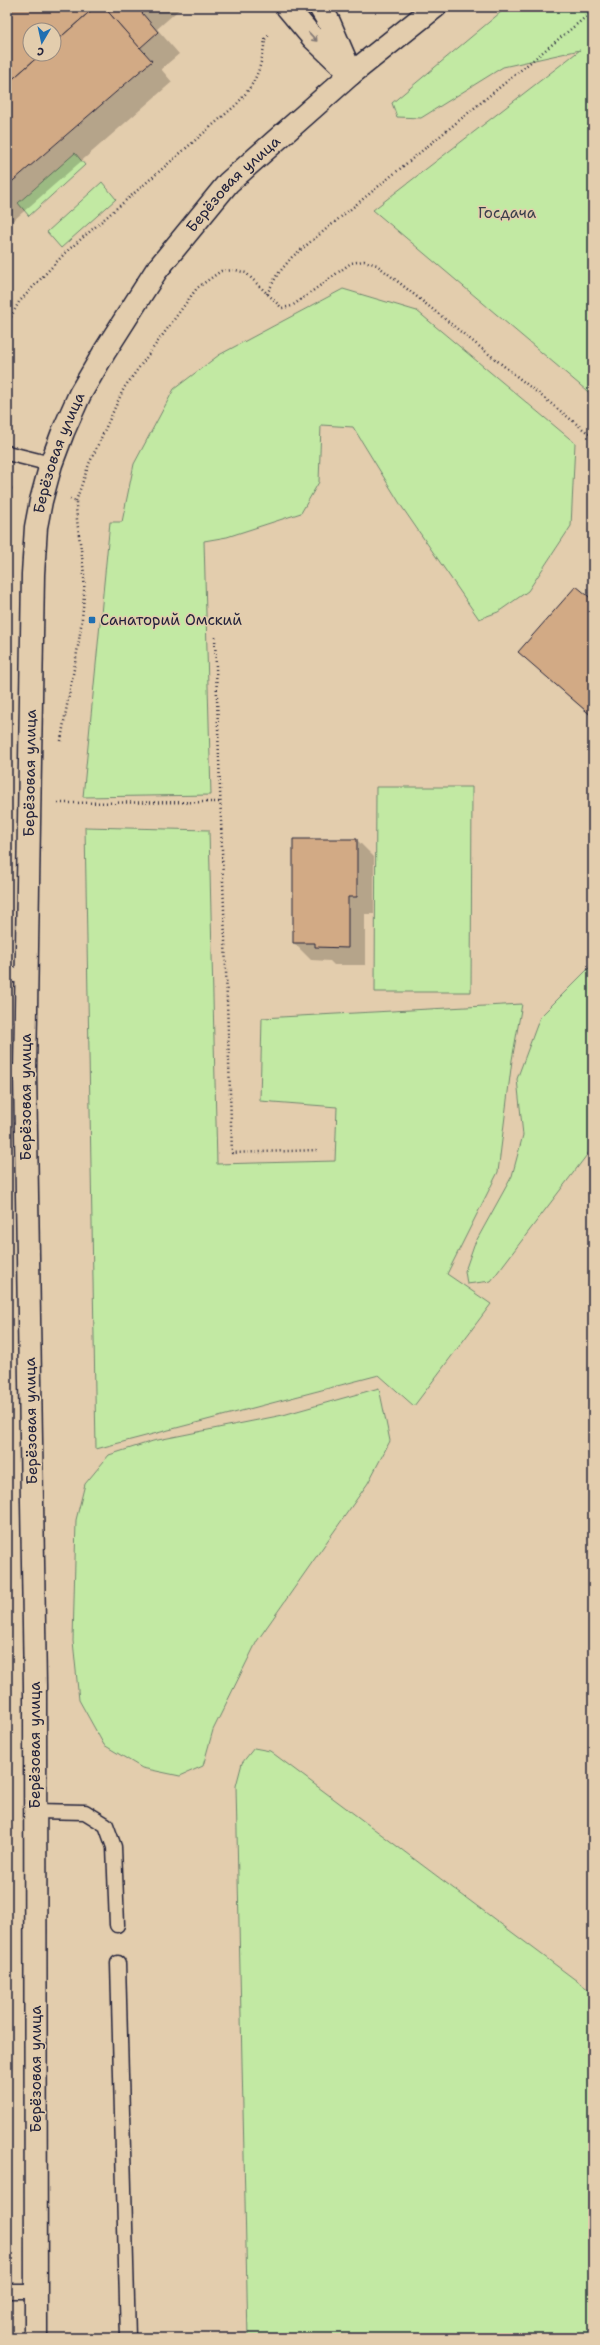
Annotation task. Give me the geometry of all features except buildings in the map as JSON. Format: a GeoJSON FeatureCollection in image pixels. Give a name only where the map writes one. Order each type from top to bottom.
{"type":"FeatureCollection","features":[{"type":"Feature","properties":{"kind":"main road"},"geometry":{"type":"LineString","coordinates":[[287,7],[313,38],[351,74]]}},
{"type":"Feature","properties":{"kind":"main road"},"geometry":{"type":"LineString","coordinates":[[320,7],[329,22],[351,74]]}},
{"type":"Feature","properties":{"kind":"main road","name":"Берёзовая улица"},"geometry":{"type":"LineString","coordinates":[[36,2338],[35,1686],[16,1072],[17,975],[29,803],[33,574],[36,527],[51,464],[80,394],[105,351],[156,271],[228,183],[351,74],[435,7]]}},
{"type":"Feature","properties":{"kind":"lane"},"geometry":{"type":"LineString","coordinates":[[7,453],[51,464]]}},
{"type":"Feature","properties":{"kind":"lane"},"geometry":{"type":"LineString","coordinates":[[35,1811],[85,1812],[106,1825],[114,1847],[116,1925]]}},
{"type":"Feature","properties":{"kind":"lane"},"geometry":{"type":"LineString","coordinates":[[118,1963],[128,2338]]}},
{"type":"Feature","properties":{"kind":"lane"},"geometry":{"type":"LineString","coordinates":[[7,2291],[36,2291]]}},
{"type":"Feature","properties":{"kind":"path"},"geometry":{"type":"LineString","coordinates":[[267,294],[277,275],[292,256],[593,11]]}},
{"type":"Feature","properties":{"kind":"path"},"geometry":{"type":"LineString","coordinates":[[7,324],[19,302],[65,253],[236,105],[251,89],[258,77],[265,38],[269,35]]}},
{"type":"Feature","properties":{"kind":"path"},"geometry":{"type":"LineString","coordinates":[[60,746],[67,694],[77,651],[85,591],[76,518],[76,501],[89,464],[124,388],[197,288],[221,271],[236,270],[246,273],[282,308],[292,306],[351,263],[364,261],[377,265],[593,437]]}},
{"type":"Feature","properties":{"kind":"path"},"geometry":{"type":"LineString","coordinates":[[7,488],[17,489]]}},
{"type":"Feature","properties":{"kind":"path"},"geometry":{"type":"LineString","coordinates":[[68,499],[76,501]]}},
{"type":"Feature","properties":{"kind":"path"},"geometry":{"type":"LineString","coordinates":[[215,637],[232,1153],[317,1150]]}},
{"type":"Feature","properties":{"kind":"path"},"geometry":{"type":"LineString","coordinates":[[58,796],[58,803]]}},
{"type":"Feature","properties":{"kind":"path"},"geometry":{"type":"LineString","coordinates":[[29,803],[220,802]]}},
{"type":"Feature","properties":{"kind":"green space","name":"Госдача"},"geometry":{"type":"Polygon","coordinates":[[[507,7],[593,7],[593,396],[373,210],[580,50],[503,67],[421,118],[397,117],[392,103],[507,7]]]}},
{"type":"Feature","properties":{"kind":"green space"},"geometry":{"type":"Polygon","coordinates":[[[75,153],[85,165],[29,216],[18,203],[75,153]]]}},
{"type":"Feature","properties":{"kind":"green space"},"geometry":{"type":"Polygon","coordinates":[[[102,182],[116,199],[61,248],[47,232],[102,182]]]}},
{"type":"Feature","properties":{"kind":"green space"},"geometry":{"type":"Polygon","coordinates":[[[343,289],[417,311],[575,443],[571,526],[528,591],[498,612],[479,619],[402,507],[353,427],[321,425],[319,482],[301,513],[227,537],[204,541],[211,795],[83,797],[110,522],[122,522],[134,464],[174,389],[219,355],[343,289]]]}},
{"type":"Feature","properties":{"kind":"green space"},"geometry":{"type":"Polygon","coordinates":[[[376,787],[472,787],[471,992],[375,992],[376,787]]]}},
{"type":"Feature","properties":{"kind":"green space"},"geometry":{"type":"Polygon","coordinates":[[[85,827],[209,830],[217,1164],[335,1161],[337,1107],[260,1101],[262,1018],[522,1004],[512,1060],[498,1172],[447,1274],[491,1304],[414,1406],[379,1375],[96,1449],[85,827]]]}},
{"type":"Feature","properties":{"kind":"green space"},"geometry":{"type":"Polygon","coordinates":[[[593,964],[593,1147],[491,1281],[467,1284],[465,1271],[474,1245],[512,1176],[523,1135],[517,1079],[540,1017],[593,964]]]}},
{"type":"Feature","properties":{"kind":"green space"},"geometry":{"type":"Polygon","coordinates":[[[379,1388],[390,1441],[368,1483],[257,1641],[213,1730],[203,1766],[180,1776],[142,1768],[104,1745],[79,1700],[73,1641],[76,1520],[85,1484],[109,1455],[153,1441],[283,1415],[379,1388]]]}},
{"type":"Feature","properties":{"kind":"green space"},"geometry":{"type":"Polygon","coordinates":[[[254,1748],[270,1751],[593,1993],[593,2338],[248,2338],[236,1786],[242,1763],[254,1748]]]}},
{"type":"Feature","properties":{"kind":"place","name":"Санаторий Омский"},"geometry":{"type":"Point","coordinates":[92,620]}}]}
